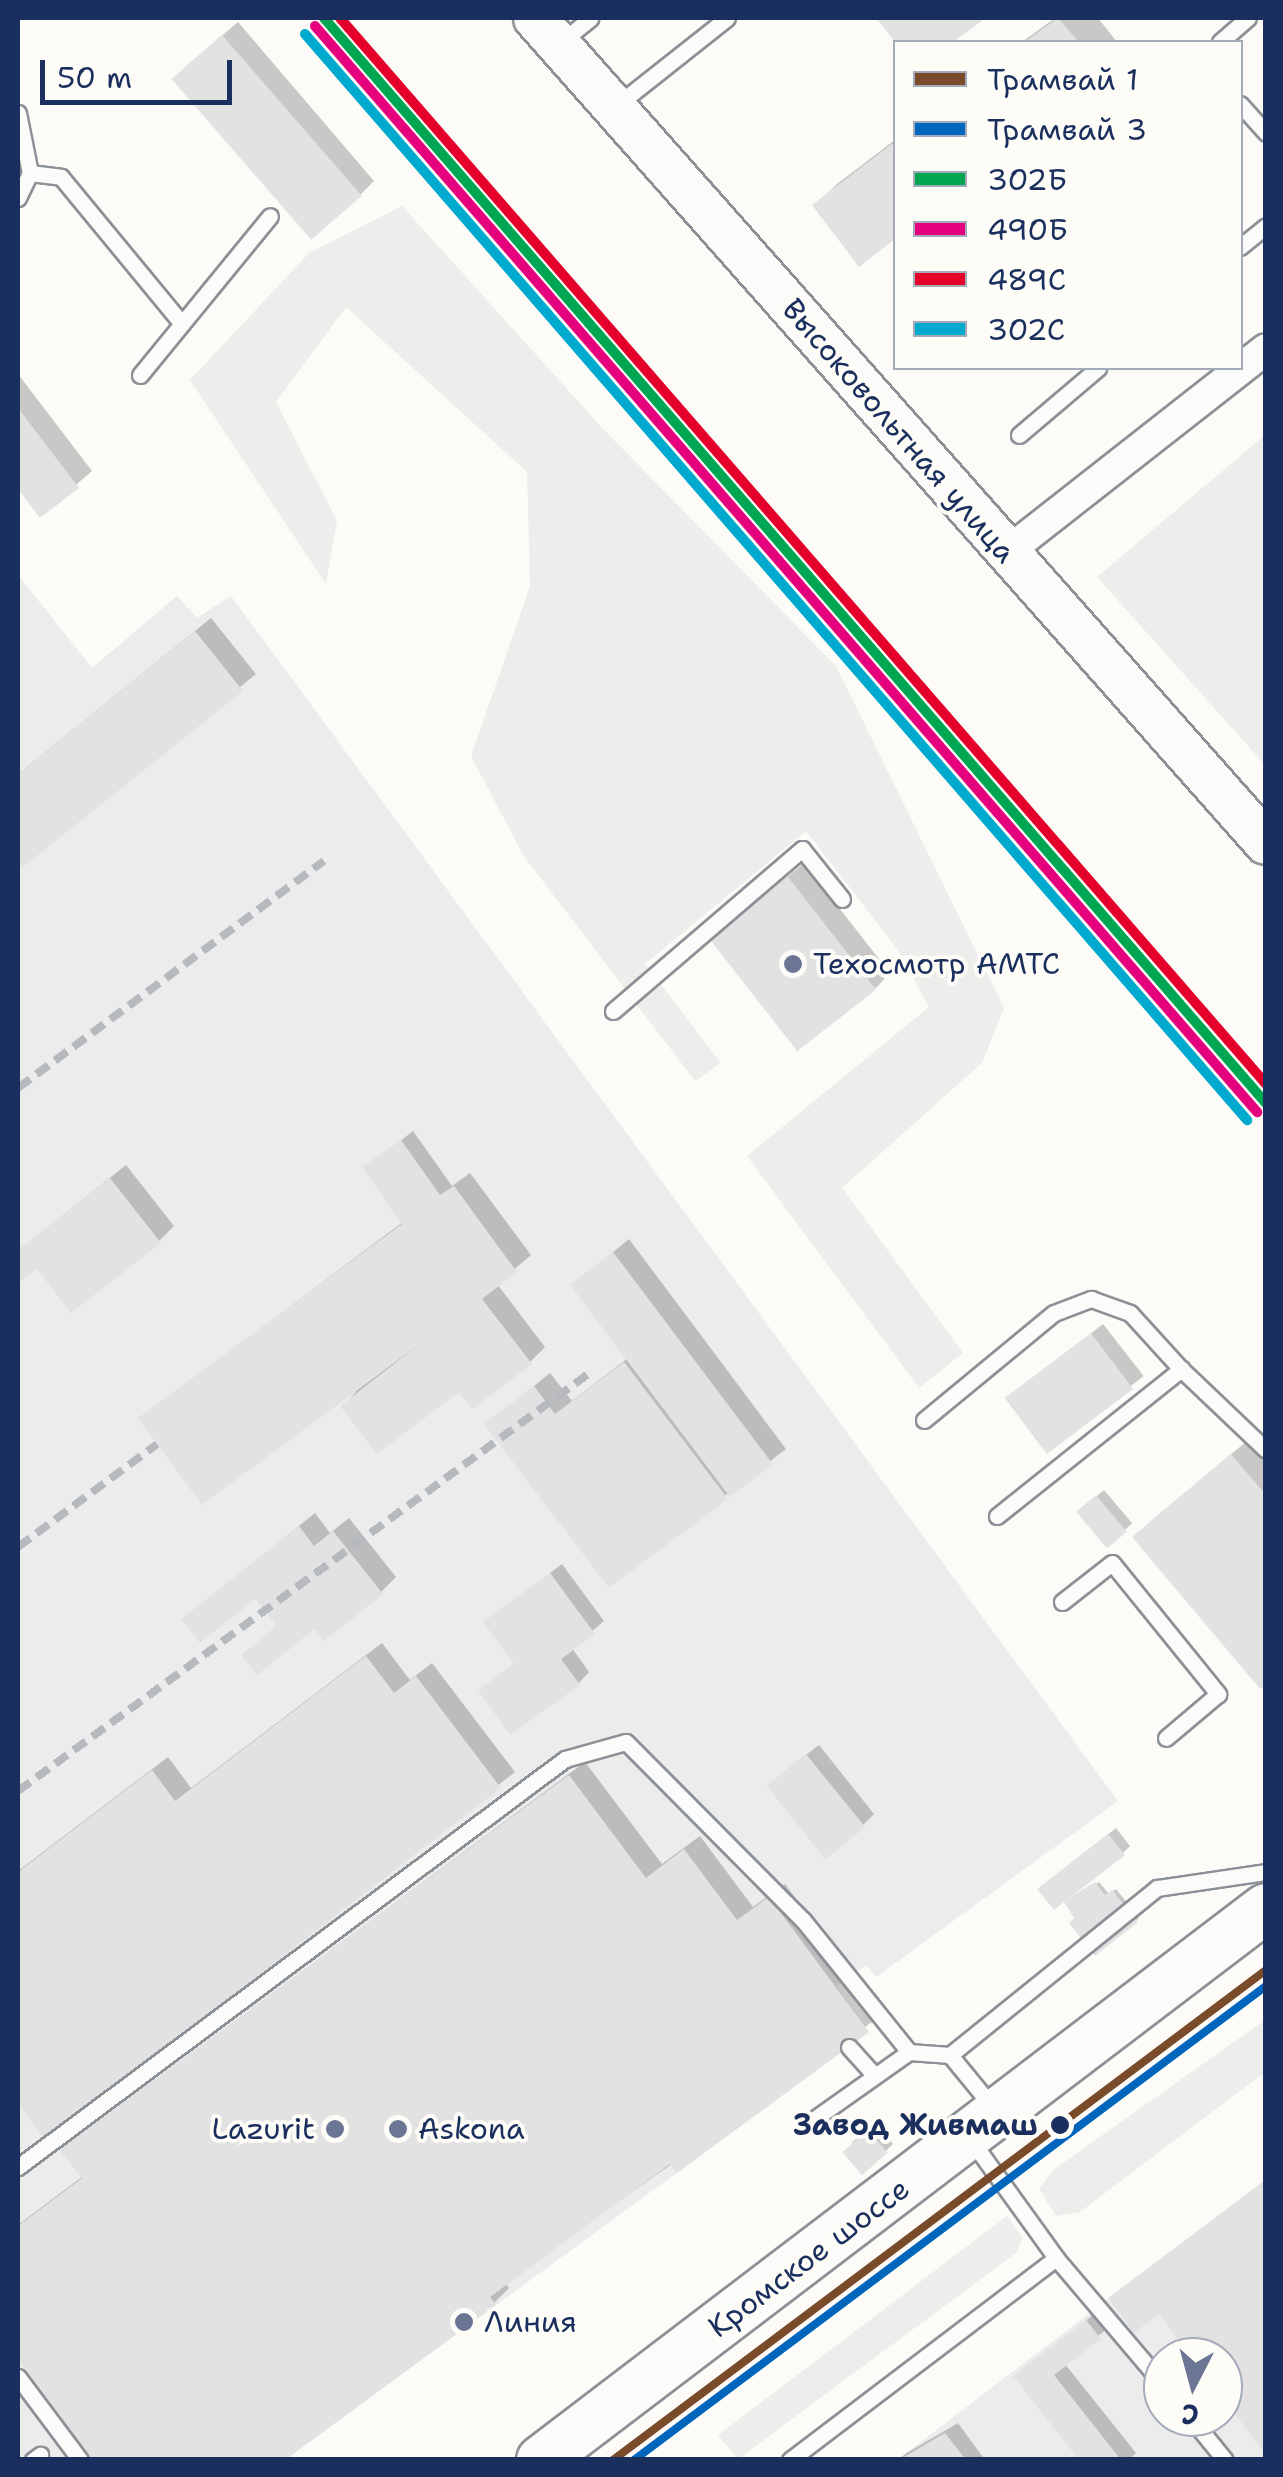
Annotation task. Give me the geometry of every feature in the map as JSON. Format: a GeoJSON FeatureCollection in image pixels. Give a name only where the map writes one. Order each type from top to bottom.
{"type":"FeatureCollection","features":[{"type":"Feature","properties":{"kind":"main road","name":"Высоковольтная улица"},"geometry":{"type":"LineString","coordinates":[[547,31],[1266,844]]}},
{"type":"Feature","properties":{"kind":"main road","name":"Кромское шоссе"},"geometry":{"type":"LineString","coordinates":[[542,2460],[1266,1908]]}},
{"type":"Feature","properties":{"kind":"street"},"geometry":{"type":"LineString","coordinates":[[1243,367],[1266,349]]}},
{"type":"Feature","properties":{"kind":"street"},"geometry":{"type":"LineString","coordinates":[[1006,553],[1239,370]]}},
{"type":"Feature","properties":{"kind":"lane"},"geometry":{"type":"LineString","coordinates":[[547,31],[591,18]]}},
{"type":"Feature","properties":{"kind":"lane"},"geometry":{"type":"LineString","coordinates":[[614,108],[727,18]]}},
{"type":"Feature","properties":{"kind":"lane"},"geometry":{"type":"LineString","coordinates":[[1222,40],[1248,18]]}},
{"type":"Feature","properties":{"kind":"lane"},"geometry":{"type":"LineString","coordinates":[[1243,107],[1266,133]]}},
{"type":"Feature","properties":{"kind":"lane"},"geometry":{"type":"LineString","coordinates":[[18,113],[30,173],[18,198]]}},
{"type":"Feature","properties":{"kind":"lane"},"geometry":{"type":"LineString","coordinates":[[30,173],[61,177],[182,324]]}},
{"type":"Feature","properties":{"kind":"lane"},"geometry":{"type":"LineString","coordinates":[[140,376],[270,216]]}},
{"type":"Feature","properties":{"kind":"lane"},"geometry":{"type":"LineString","coordinates":[[1243,245],[1266,226]]}},
{"type":"Feature","properties":{"kind":"lane"},"geometry":{"type":"LineString","coordinates":[[1019,435],[1096,370]]}},
{"type":"Feature","properties":{"kind":"lane"},"geometry":{"type":"LineString","coordinates":[[613,1010],[802,849],[842,899]]}},
{"type":"Feature","properties":{"kind":"lane"},"geometry":{"type":"LineString","coordinates":[[924,1420],[1054,1313],[1090,1299],[1130,1313],[1180,1369],[1266,1450]]}},
{"type":"Feature","properties":{"kind":"lane"},"geometry":{"type":"LineString","coordinates":[[997,1516],[1180,1369]]}},
{"type":"Feature","properties":{"kind":"lane"},"geometry":{"type":"LineString","coordinates":[[1062,1602],[1112,1564],[1218,1694],[1166,1738]]}},
{"type":"Feature","properties":{"kind":"lane"},"geometry":{"type":"LineString","coordinates":[[18,2167],[565,1759],[626,1742],[803,1920],[909,2052]]}},
{"type":"Feature","properties":{"kind":"lane"},"geometry":{"type":"LineString","coordinates":[[810,2122],[909,2052],[950,2054],[1157,1888],[1266,1872]]}},
{"type":"Feature","properties":{"kind":"lane"},"geometry":{"type":"LineString","coordinates":[[849,2046],[873,2074]]}},
{"type":"Feature","properties":{"kind":"lane"},"geometry":{"type":"LineString","coordinates":[[950,2054],[983,2125],[1056,2258],[1143,2360]]}},
{"type":"Feature","properties":{"kind":"lane"},"geometry":{"type":"LineString","coordinates":[[790,2460],[1056,2258]]}},
{"type":"Feature","properties":{"kind":"lane"},"geometry":{"type":"LineString","coordinates":[[18,2378],[80,2460]]}},
{"type":"Feature","properties":{"kind":"lane"},"geometry":{"type":"LineString","coordinates":[[1206,2437],[1224,2459]]}},
{"type":"Feature","properties":{"kind":"shaded area"},"geometry":{"type":"Polygon","coordinates":[[[402,206],[605,431],[836,666],[1004,1008],[982,1063],[842,1188],[963,1353],[919,1388],[747,1156],[929,1007],[898,950],[806,831],[645,964],[721,1063],[695,1081],[523,855],[471,756],[530,586],[527,472],[346,307],[276,402],[337,521],[326,584],[190,380],[309,253],[402,206]]]}},
{"type":"Feature","properties":{"kind":"shaded area"},"geometry":{"type":"Polygon","coordinates":[[[1265,435],[1265,765],[1097,577],[1265,435]]]}},
{"type":"Feature","properties":{"kind":"shaded area"},"geometry":{"type":"Polygon","coordinates":[[[18,575],[92,668],[177,596],[197,618],[231,596],[1118,1801],[876,1977],[866,1965],[836,1986],[869,2032],[286,2459],[18,2459],[18,575]]]}},
{"type":"Feature","properties":{"kind":"shaded area"},"geometry":{"type":"Polygon","coordinates":[[[477,949],[998,1655],[934,1705],[936,1730],[880,1776],[845,1771],[724,1727],[697,1637],[710,1575],[800,1484],[688,1297],[455,997],[477,949]]]}},
{"type":"Feature","properties":{"kind":"shaded area"},"geometry":{"type":"Polygon","coordinates":[[[1265,2020],[1265,2072],[1080,2212],[1056,2216],[1039,2189],[1053,2170],[1265,2020]]]}},
{"type":"Feature","properties":{"kind":"shaded area"},"geometry":{"type":"Polygon","coordinates":[[[1265,2180],[1265,2459],[897,2460],[1265,2180]]]}},
{"type":"Feature","properties":{"kind":"shaded area"},"geometry":{"type":"Polygon","coordinates":[[[1007,2216],[1023,2238],[1016,2253],[738,2459],[718,2435],[1007,2216]]]}},
{"type":"Feature","properties":{"kind":"building"},"geometry":{"type":"Polygon","coordinates":[[[876,18],[986,18],[956,40],[893,40],[876,18]]]}},
{"type":"Feature","properties":{"kind":"building"},"geometry":{"type":"Polygon","coordinates":[[[1058,18],[1077,40],[1028,40],[1058,18]]]}},
{"type":"Feature","properties":{"kind":"building"},"geometry":{"type":"Polygon","coordinates":[[[222,35],[362,196],[311,240],[171,79],[222,35]]]}},
{"type":"Feature","properties":{"kind":"building"},"geometry":{"type":"Polygon","coordinates":[[[893,143],[893,240],[859,267],[812,205],[893,143]]]}},
{"type":"Feature","properties":{"kind":"building"},"geometry":{"type":"Polygon","coordinates":[[[18,408],[79,488],[40,518],[18,489],[18,408]]]}},
{"type":"Feature","properties":{"kind":"building"},"geometry":{"type":"Polygon","coordinates":[[[195,631],[243,691],[23,867],[18,860],[18,774],[195,631]]]}},
{"type":"Feature","properties":{"kind":"building","name":"Техосмотр АМТС"},"geometry":{"type":"Polygon","coordinates":[[[788,877],[876,990],[797,1051],[709,939],[788,877]]]}},
{"type":"Feature","properties":{"kind":"building"},"geometry":{"type":"Polygon","coordinates":[[[401,1140],[440,1195],[454,1186],[517,1272],[482,1299],[532,1364],[472,1409],[459,1392],[377,1454],[340,1406],[421,1343],[202,1505],[138,1418],[402,1224],[362,1167],[401,1140]]]}},
{"type":"Feature","properties":{"kind":"building"},"geometry":{"type":"Polygon","coordinates":[[[110,1178],[161,1243],[71,1313],[37,1269],[20,1282],[18,1250],[110,1178]]]}},
{"type":"Feature","properties":{"kind":"building"},"geometry":{"type":"Polygon","coordinates":[[[613,1252],[773,1464],[730,1497],[570,1284],[613,1252]]]}},
{"type":"Feature","properties":{"kind":"building"},"geometry":{"type":"Polygon","coordinates":[[[1091,1333],[1133,1389],[1047,1454],[1005,1398],[1091,1333]]]}},
{"type":"Feature","properties":{"kind":"building"},"geometry":{"type":"Polygon","coordinates":[[[624,1362],[728,1499],[609,1588],[484,1424],[534,1386],[555,1414],[624,1362]]]}},
{"type":"Feature","properties":{"kind":"building"},"geometry":{"type":"Polygon","coordinates":[[[1231,1454],[1266,1495],[1266,1685],[1260,1689],[1132,1537],[1231,1454]]]}},
{"type":"Feature","properties":{"kind":"building"},"geometry":{"type":"Polygon","coordinates":[[[1096,1495],[1127,1532],[1107,1548],[1076,1512],[1096,1495]]]}},
{"type":"Feature","properties":{"kind":"building"},"geometry":{"type":"Polygon","coordinates":[[[299,1526],[314,1546],[333,1531],[383,1594],[324,1641],[315,1629],[257,1675],[241,1655],[277,1626],[255,1599],[200,1643],[181,1619],[299,1526]]]}},
{"type":"Feature","properties":{"kind":"building"},"geometry":{"type":"Polygon","coordinates":[[[550,1573],[595,1634],[561,1659],[580,1685],[510,1735],[478,1690],[514,1664],[483,1622],[550,1573]]]}},
{"type":"Feature","properties":{"kind":"building"},"geometry":{"type":"Polygon","coordinates":[[[366,1656],[394,1693],[416,1676],[501,1788],[45,2140],[18,2103],[18,1872],[152,1770],[175,1801],[366,1656]]]}},
{"type":"Feature","properties":{"kind":"building"},"geometry":{"type":"Polygon","coordinates":[[[806,1754],[865,1827],[826,1859],[766,1786],[806,1754]]]}},
{"type":"Feature","properties":{"kind":"building"},"geometry":{"type":"Polygon","coordinates":[[[569,1775],[646,1878],[684,1849],[737,1920],[769,1897],[869,2032],[677,2173],[670,2164],[490,2297],[496,2305],[285,2460],[93,2460],[18,2359],[18,2226],[82,2178],[59,2150],[569,1775]]]}},
{"type":"Feature","properties":{"kind":"building"},"geometry":{"type":"Polygon","coordinates":[[[1108,1834],[1125,1855],[1072,1896],[1095,1882],[1105,1895],[1112,1890],[1138,1922],[1095,1956],[1069,1923],[1074,1918],[1064,1902],[1054,1910],[1037,1889],[1108,1834]]]}},
{"type":"Feature","properties":{"kind":"building"},"geometry":{"type":"Polygon","coordinates":[[[868,2130],[888,2153],[862,2175],[842,2152],[868,2130]]]}},
{"type":"Feature","properties":{"kind":"building"},"geometry":{"type":"Polygon","coordinates":[[[1266,2180],[1266,2455],[1243,2425],[1243,2337],[1177,2337],[1159,2314],[1134,2333],[1108,2298],[1266,2180]]]}},
{"type":"Feature","properties":{"kind":"building"},"geometry":{"type":"Polygon","coordinates":[[[1086,2320],[1101,2339],[1054,2375],[1121,2460],[1079,2460],[1013,2376],[1086,2320]]]}},
{"type":"Feature","properties":{"kind":"building"},"geometry":{"type":"Polygon","coordinates":[[[945,2433],[966,2460],[899,2460],[945,2433]]]}},
{"type":"Feature","properties":{"kind":"railway"},"geometry":{"type":"LineString","coordinates":[[18,1088],[324,861]]}},
{"type":"Feature","properties":{"kind":"railway"},"geometry":{"type":"LineString","coordinates":[[18,1791],[591,1372]]}},
{"type":"Feature","properties":{"kind":"railway"},"geometry":{"type":"LineString","coordinates":[[18,1547],[157,1444]]}},
{"type":"Feature","properties":{"kind":"tram line","name":"1"},"geometry":{"type":"LineString","coordinates":[[613,2460],[1266,1970]]}},
{"type":"Feature","properties":{"kind":"tram line","name":"3"},"geometry":{"type":"LineString","coordinates":[[634,2460],[1266,1986]]}},
{"type":"Feature","properties":{"kind":"transit line","name":"302Б"},"geometry":{"type":"LineString","coordinates":[[324,18],[1266,1103]]}},
{"type":"Feature","properties":{"kind":"transit line","name":"489С"},"geometry":{"type":"LineString","coordinates":[[340,18],[1266,1084]]}},
{"type":"Feature","properties":{"kind":"transit line","name":"490Б"},"geometry":{"type":"LineString","coordinates":[[315,26],[1257,1112]]}},
{"type":"Feature","properties":{"kind":"transit line","name":"302С"},"geometry":{"type":"LineString","coordinates":[[305,34],[1247,1120]]}},
{"type":"Feature","properties":{"kind":"place","name":"Техосмотр АМТС"},"geometry":{"type":"Point","coordinates":[793,964]}},
{"type":"Feature","properties":{"kind":"place","name":"Завод Живмаш"},"geometry":{"type":"Point","coordinates":[1060,2125]}},
{"type":"Feature","properties":{"kind":"place","name":"Lazurit"},"geometry":{"type":"Point","coordinates":[335,2129]}},
{"type":"Feature","properties":{"kind":"place","name":"Askona"},"geometry":{"type":"Point","coordinates":[398,2129]}},
{"type":"Feature","properties":{"kind":"place","name":"Линия"},"geometry":{"type":"Point","coordinates":[464,2322]}}]}
